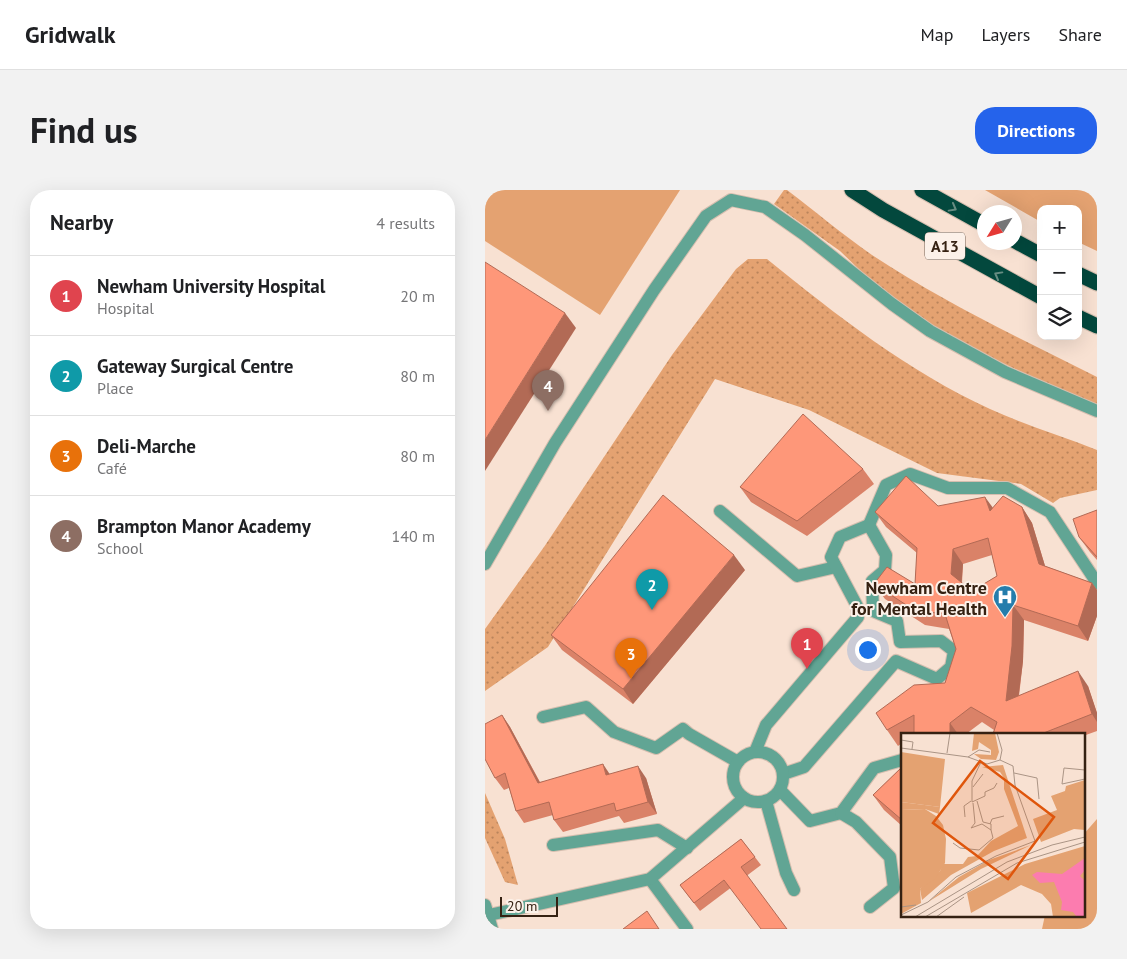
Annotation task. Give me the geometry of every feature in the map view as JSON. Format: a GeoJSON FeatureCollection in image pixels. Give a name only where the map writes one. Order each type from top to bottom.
{"type":"FeatureCollection","features":[{"type":"Feature","properties":{"kind":"highway","name":"A13"},"geometry":{"type":"LineString","coordinates":[[852,190],[883,210],[1037,296]]}},
{"type":"Feature","properties":{"kind":"highway","name":"A13"},"geometry":{"type":"LineString","coordinates":[[922,190],[977,221]]}},
{"type":"Feature","properties":{"kind":"highway"},"geometry":{"type":"LineString","coordinates":[[1022,245],[1037,253]]}},
{"type":"Feature","properties":{"kind":"highway"},"geometry":{"type":"LineString","coordinates":[[1082,276],[1097,283]]}},
{"type":"Feature","properties":{"kind":"highway"},"geometry":{"type":"LineString","coordinates":[[1082,319],[1097,326]]}},
{"type":"Feature","properties":{"kind":"street"},"geometry":{"type":"LineString","coordinates":[[485,564],[555,443],[654,290],[706,216],[731,200],[765,207],[805,235],[892,304],[931,330],[1005,372],[1097,411]]}},
{"type":"Feature","properties":{"kind":"street"},"geometry":{"type":"LineString","coordinates":[[858,617],[857,606],[831,557],[840,536],[869,525],[886,486],[910,474],[948,488],[1007,488],[1051,512],[1097,583]]}},
{"type":"Feature","properties":{"kind":"street"},"geometry":{"type":"LineString","coordinates":[[720,511],[797,576],[836,567]]}},
{"type":"Feature","properties":{"kind":"street"},"geometry":{"type":"LineString","coordinates":[[869,525],[886,555],[885,570],[872,581],[873,611]]}},
{"type":"Feature","properties":{"kind":"street"},"geometry":{"type":"LineString","coordinates":[[755,752],[766,725],[858,617],[873,611],[897,621],[900,642],[896,661],[804,767],[783,774]]}},
{"type":"Feature","properties":{"kind":"street"},"geometry":{"type":"LineString","coordinates":[[896,661],[937,678],[951,667],[954,652],[941,641],[900,642]]}},
{"type":"Feature","properties":{"kind":"street"},"geometry":{"type":"LineString","coordinates":[[543,717],[587,707],[614,732],[656,748],[683,729],[738,762]]}},
{"type":"Feature","properties":{"kind":"street"},"geometry":{"type":"LineString","coordinates":[[755,752],[767,754],[775,758],[783,774],[780,790],[766,801],[753,802],[744,798],[735,785],[733,777],[738,762],[743,757],[755,752]]}},
{"type":"Feature","properties":{"kind":"street"},"geometry":{"type":"LineString","coordinates":[[780,790],[810,821],[841,813],[873,768],[901,760]]}},
{"type":"Feature","properties":{"kind":"street"},"geometry":{"type":"LineString","coordinates":[[492,929],[487,910],[650,879],[744,798]]}},
{"type":"Feature","properties":{"kind":"street"},"geometry":{"type":"LineString","coordinates":[[766,801],[786,873],[794,890]]}},
{"type":"Feature","properties":{"kind":"street"},"geometry":{"type":"LineString","coordinates":[[841,813],[856,822],[890,857],[894,888],[870,907]]}},
{"type":"Feature","properties":{"kind":"street"},"geometry":{"type":"LineString","coordinates":[[553,846],[658,830],[687,848]]}},
{"type":"Feature","properties":{"kind":"street"},"geometry":{"type":"LineString","coordinates":[[650,879],[687,929]]}},
{"type":"Feature","properties":{"kind":"shaded area"},"geometry":{"type":"Polygon","coordinates":[[[485,190],[680,190],[600,315],[485,241],[485,190]]]}},
{"type":"Feature","properties":{"kind":"shaded area"},"geometry":{"type":"Polygon","coordinates":[[[784,190],[787,190],[872,255],[926,289],[1097,377],[1097,405],[1068,394],[973,349],[922,322],[868,278],[840,251],[774,204],[784,190]]]}},
{"type":"Feature","properties":{"kind":"shaded area"},"geometry":{"type":"Polygon","coordinates":[[[985,190],[1097,190],[1097,251],[1082,244],[1082,205],[1037,205],[1037,220],[1022,211],[1022,205],[1011,205],[985,190]]]}},
{"type":"Feature","properties":{"kind":"shaded area"},"geometry":{"type":"Polygon","coordinates":[[[748,259],[767,259],[874,341],[931,378],[960,394],[1003,415],[1097,450],[1097,490],[1060,498],[1053,503],[1021,484],[937,473],[809,410],[715,379],[548,647],[485,691],[485,629],[544,547],[672,355],[736,269],[748,259]]]}},
{"type":"Feature","properties":{"kind":"shaded area"},"geometry":{"type":"Polygon","coordinates":[[[485,793],[505,839],[518,885],[505,882],[485,838],[485,793]]]}},
{"type":"Feature","properties":{"kind":"shaded area"},"geometry":{"type":"Polygon","coordinates":[[[1097,819],[1097,929],[1042,929],[1045,916],[1085,916],[1085,833],[1097,819]]]}},
{"type":"Feature","properties":{"kind":"building"},"geometry":{"type":"Polygon","coordinates":[[[485,262],[565,313],[485,440],[485,262]]]}},
{"type":"Feature","properties":{"kind":"building"},"geometry":{"type":"Polygon","coordinates":[[[803,414],[863,469],[797,521],[740,487],[803,414]]]}},
{"type":"Feature","properties":{"kind":"building","name":"Newham Centre for Mental Health"},"geometry":{"type":"Polygon","coordinates":[[[906,476],[938,506],[985,497],[990,511],[1003,496],[1022,507],[1039,564],[1092,583],[1078,626],[1013,605],[1012,646],[1006,701],[1078,671],[1092,714],[1044,733],[993,733],[997,722],[971,707],[950,723],[950,733],[914,733],[914,715],[887,730],[876,713],[914,685],[945,683],[956,649],[945,614],[914,610],[874,584],[887,567],[915,584],[917,548],[875,512],[906,476]],[[988,538],[953,549],[951,574],[972,591],[997,576],[988,538]]]}},
{"type":"Feature","properties":{"kind":"building"},"geometry":{"type":"Polygon","coordinates":[[[663,495],[734,555],[623,689],[551,635],[663,495]]]}},
{"type":"Feature","properties":{"kind":"building"},"geometry":{"type":"Polygon","coordinates":[[[1097,510],[1097,557],[1079,537],[1073,519],[1097,510]]]}},
{"type":"Feature","properties":{"kind":"building"},"geometry":{"type":"Polygon","coordinates":[[[502,715],[538,783],[603,764],[606,775],[638,766],[648,802],[616,811],[614,803],[554,820],[549,802],[516,811],[505,773],[495,778],[485,759],[485,724],[502,715]]]}},
{"type":"Feature","properties":{"kind":"building"},"geometry":{"type":"Polygon","coordinates":[[[901,768],[901,819],[873,795],[901,768]]]}},
{"type":"Feature","properties":{"kind":"building"},"geometry":{"type":"Polygon","coordinates":[[[741,839],[755,857],[741,867],[787,929],[761,929],[724,880],[694,903],[680,885],[741,839]]]}},
{"type":"Feature","properties":{"kind":"building"},"geometry":{"type":"Polygon","coordinates":[[[647,911],[659,929],[623,929],[647,911]]]}},
{"type":"Feature","properties":{"kind":"place","name":"Brampton Manor Academy"},"geometry":{"type":"Point","coordinates":[548,411]}},
{"type":"Feature","properties":{"kind":"place","name":"Gateway Surgical Centre"},"geometry":{"type":"Point","coordinates":[652,610]}},
{"type":"Feature","properties":{"kind":"place","name":"Newham Centre for Mental Health"},"geometry":{"type":"Point","coordinates":[1005,618]}},
{"type":"Feature","properties":{"kind":"place","name":"Newham University Hospital"},"geometry":{"type":"Point","coordinates":[807,669]}},
{"type":"Feature","properties":{"kind":"place","name":"Deli-Marche"},"geometry":{"type":"Point","coordinates":[631,679]}}]}
